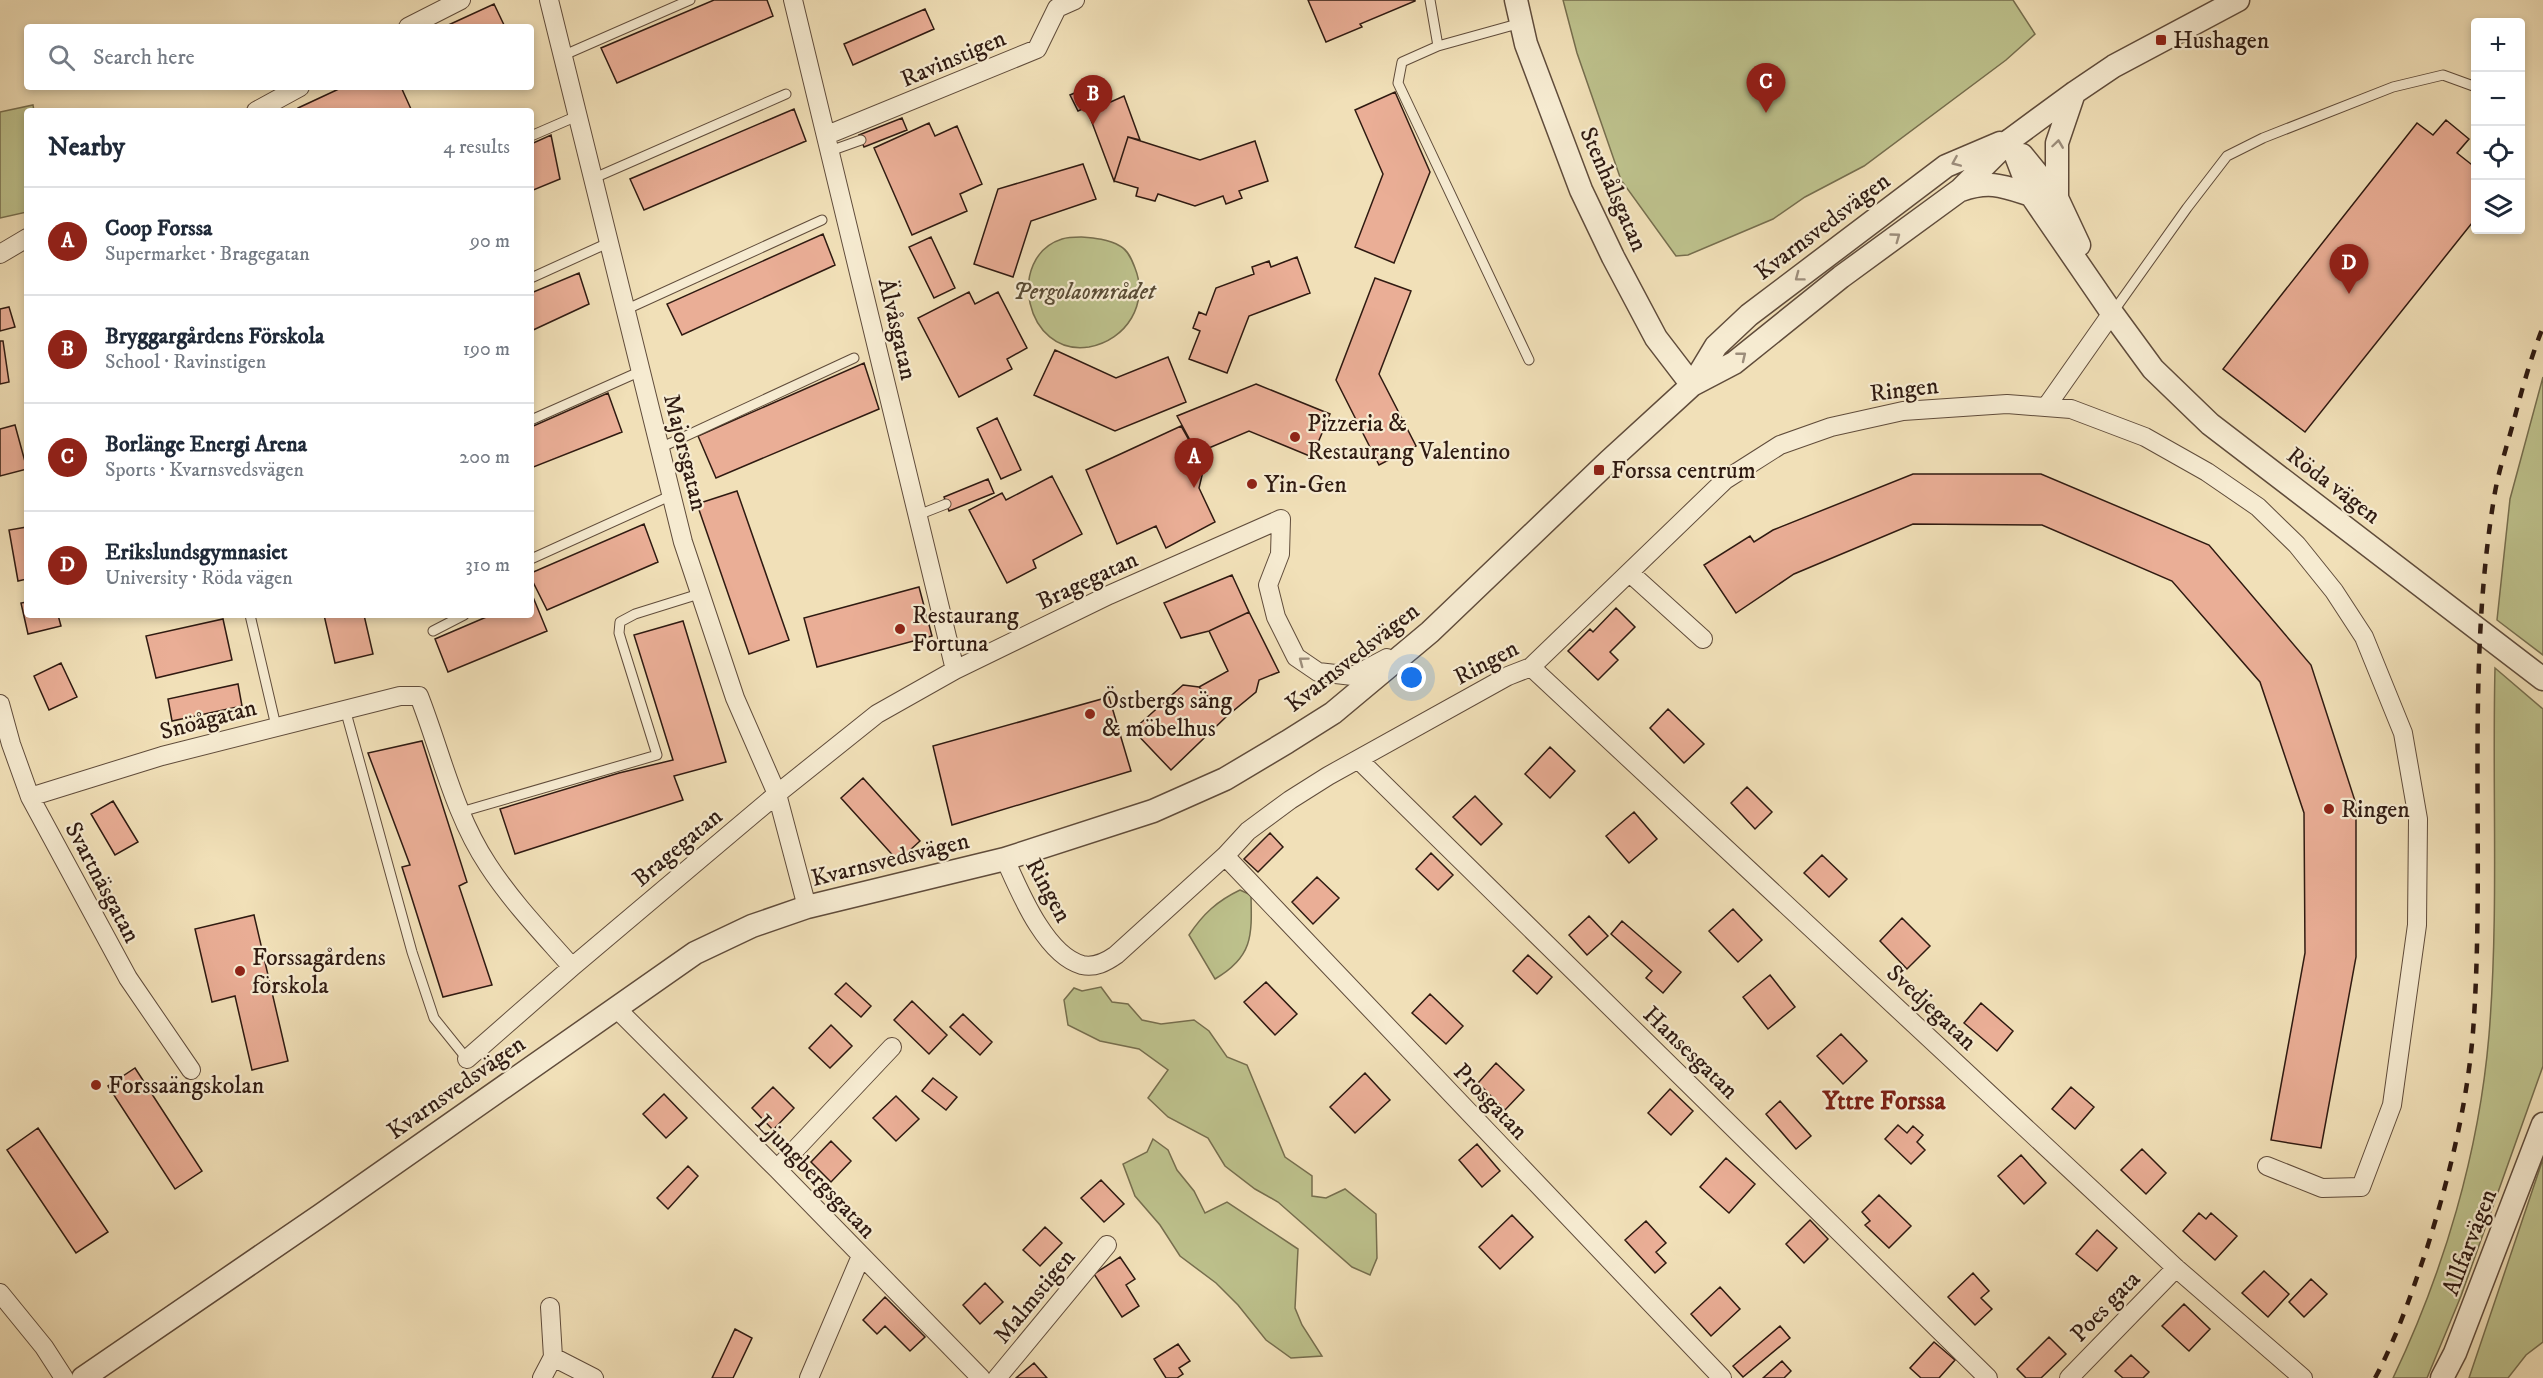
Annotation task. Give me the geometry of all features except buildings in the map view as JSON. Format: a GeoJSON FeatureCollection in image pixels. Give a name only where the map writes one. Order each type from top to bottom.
{"type":"FeatureCollection","features":[{"type":"Feature","properties":{"kind":"street"},"geometry":{"type":"LineString","coordinates":[[412,24],[433,6],[461,0]]}},
{"type":"Feature","properties":{"kind":"street","name":"Majorsgatan"},"geometry":{"type":"LineString","coordinates":[[549,0],[640,371],[699,594],[735,698],[777,794],[807,907]]}},
{"type":"Feature","properties":{"kind":"street","name":"Älvåsgatan"},"geometry":{"type":"LineString","coordinates":[[793,0],[955,670]]}},
{"type":"Feature","properties":{"kind":"street","name":"Ravinstigen"},"geometry":{"type":"LineString","coordinates":[[828,143],[1037,48],[1057,8],[1075,0]]}},
{"type":"Feature","properties":{"kind":"street","name":"Stenhålsgatan"},"geometry":{"type":"LineString","coordinates":[[1516,0],[1526,44],[1581,190],[1656,338],[1692,385]]}},
{"type":"Feature","properties":{"kind":"street","name":"Kvarnsvedsvägen"},"geometry":{"type":"LineString","coordinates":[[83,1378],[321,1215],[694,953],[752,926],[807,907],[1005,859],[1153,811],[1225,779],[1333,713],[1430,632],[1617,453],[1692,385],[1734,363],[1841,277],[1960,190],[2010,140],[2074,93],[2114,66],[2238,0]]}},
{"type":"Feature","properties":{"kind":"street"},"geometry":{"type":"LineString","coordinates":[[266,108],[295,90]]}},
{"type":"Feature","properties":{"kind":"street"},"geometry":{"type":"LineString","coordinates":[[2057,198],[2057,143],[2074,93]]}},
{"type":"Feature","properties":{"kind":"street","name":"Kvarnsvedsvägen"},"geometry":{"type":"LineString","coordinates":[[1692,385],[1716,346],[1749,315],[1946,166],[2010,140]]}},
{"type":"Feature","properties":{"kind":"street","name":"Röda vägen"},"geometry":{"type":"LineString","coordinates":[[2010,140],[2057,198],[2112,313]]}},
{"type":"Feature","properties":{"kind":"street","name":"Röda vägen"},"geometry":{"type":"LineString","coordinates":[[2010,140],[2031,195],[2153,369],[2210,424],[2543,679]]}},
{"type":"Feature","properties":{"kind":"street"},"geometry":{"type":"LineString","coordinates":[[1960,190],[1982,183],[2010,188],[2031,195]]}},
{"type":"Feature","properties":{"kind":"street"},"geometry":{"type":"LineString","coordinates":[[0,254],[24,240]]}},
{"type":"Feature","properties":{"kind":"street"},"geometry":{"type":"LineString","coordinates":[[2046,407],[2112,313]]}},
{"type":"Feature","properties":{"kind":"street","name":"Ringen"},"geometry":{"type":"LineString","coordinates":[[1005,859],[1029,912],[1052,943],[1067,957],[1082,965],[1094,966],[1116,955],[1225,856],[1248,831],[1290,800],[1328,776],[1508,676],[1531,667],[1725,480],[1780,445],[1831,426],[1903,411],[2007,404],[2071,409],[2145,437],[2207,472],[2258,507],[2297,545],[2334,591],[2364,637],[2403,733],[2418,819],[2417,925],[2392,1105],[2361,1187],[2322,1188],[2267,1166]]}},
{"type":"Feature","properties":{"kind":"street","name":"Bragegatan"},"geometry":{"type":"LineString","coordinates":[[467,1059],[777,794],[877,714],[955,670],[1109,595],[1281,519],[1280,555],[1268,585],[1276,617],[1296,657],[1318,672],[1353,676],[1430,632]]}},
{"type":"Feature","properties":{"kind":"street"},"geometry":{"type":"LineString","coordinates":[[1630,573],[1703,639]]}},
{"type":"Feature","properties":{"kind":"street","name":"Svedjegatan"},"geometry":{"type":"LineString","coordinates":[[1531,667],[2176,1268],[2303,1378]]}},
{"type":"Feature","properties":{"kind":"street","name":"Snöågatan"},"geometry":{"type":"LineString","coordinates":[[30,797],[162,756],[276,726],[400,696],[419,696],[461,812]]}},
{"type":"Feature","properties":{"kind":"street","name":"Svartnäsgatan"},"geometry":{"type":"LineString","coordinates":[[0,704],[11,744],[30,797],[128,978],[191,1070]]}},
{"type":"Feature","properties":{"kind":"street","name":"Hansesgatan"},"geometry":{"type":"LineString","coordinates":[[1359,760],[1988,1378]]}},
{"type":"Feature","properties":{"kind":"street"},"geometry":{"type":"LineString","coordinates":[[461,812],[487,863],[511,897],[572,967]]}},
{"type":"Feature","properties":{"kind":"street","name":"Prosgatan"},"geometry":{"type":"LineString","coordinates":[[1225,856],[1722,1378]]}},
{"type":"Feature","properties":{"kind":"street","name":"Ljungbergsgatan"},"geometry":{"type":"LineString","coordinates":[[616,1008],[981,1378]]}},
{"type":"Feature","properties":{"kind":"street"},"geometry":{"type":"LineString","coordinates":[[777,1169],[892,1047]]}},
{"type":"Feature","properties":{"kind":"street","name":"Allfarvägen"},"geometry":{"type":"LineString","coordinates":[[2442,1378],[2455,1353],[2543,1124]]}},
{"type":"Feature","properties":{"kind":"street","name":"Malmstigen"},"geometry":{"type":"LineString","coordinates":[[997,1378],[1107,1245]]}},
{"type":"Feature","properties":{"kind":"street"},"geometry":{"type":"LineString","coordinates":[[809,1378],[861,1256]]}},
{"type":"Feature","properties":{"kind":"street","name":"Poes gata"},"geometry":{"type":"LineString","coordinates":[[2069,1378],[2176,1268]]}},
{"type":"Feature","properties":{"kind":"street"},"geometry":{"type":"LineString","coordinates":[[0,1293],[45,1347],[64,1378]]}},
{"type":"Feature","properties":{"kind":"street"},"geometry":{"type":"LineString","coordinates":[[542,1378],[553,1357],[550,1307]]}},
{"type":"Feature","properties":{"kind":"street"},"geometry":{"type":"LineString","coordinates":[[553,1357],[594,1378]]}},
{"type":"Feature","properties":{"kind":"lane"},"geometry":{"type":"LineString","coordinates":[[562,56],[690,0]]}},
{"type":"Feature","properties":{"kind":"lane"},"geometry":{"type":"LineString","coordinates":[[1430,0],[1438,46]]}},
{"type":"Feature","properties":{"kind":"lane"},"geometry":{"type":"LineString","coordinates":[[1521,23],[1438,46],[1402,62],[1398,83],[1529,360]]}},
{"type":"Feature","properties":{"kind":"lane"},"geometry":{"type":"LineString","coordinates":[[2112,313],[2227,156],[2263,138],[2393,87],[2443,75],[2471,86]]}},
{"type":"Feature","properties":{"kind":"lane"},"geometry":{"type":"LineString","coordinates":[[592,179],[786,94]]}},
{"type":"Feature","properties":{"kind":"lane"},"geometry":{"type":"LineString","coordinates":[[534,135],[577,116]]}},
{"type":"Feature","properties":{"kind":"lane"},"geometry":{"type":"LineString","coordinates":[[828,143],[861,141]]}},
{"type":"Feature","properties":{"kind":"lane"},"geometry":{"type":"LineString","coordinates":[[625,310],[822,220]]}},
{"type":"Feature","properties":{"kind":"lane"},"geometry":{"type":"LineString","coordinates":[[534,277],[608,243]]}},
{"type":"Feature","properties":{"kind":"lane"},"geometry":{"type":"LineString","coordinates":[[660,448],[854,358]]}},
{"type":"Feature","properties":{"kind":"lane"},"geometry":{"type":"LineString","coordinates":[[534,419],[640,371]]}},
{"type":"Feature","properties":{"kind":"lane"},"geometry":{"type":"LineString","coordinates":[[534,558],[672,495]]}},
{"type":"Feature","properties":{"kind":"lane"},"geometry":{"type":"LineString","coordinates":[[918,515],[946,504]]}},
{"type":"Feature","properties":{"kind":"lane"},"geometry":{"type":"LineString","coordinates":[[461,812],[657,755],[619,633],[620,622],[635,614],[699,594]]}},
{"type":"Feature","properties":{"kind":"lane"},"geometry":{"type":"LineString","coordinates":[[251,618],[276,726]]}},
{"type":"Feature","properties":{"kind":"lane"},"geometry":{"type":"LineString","coordinates":[[433,631],[458,618]]}},
{"type":"Feature","properties":{"kind":"lane"},"geometry":{"type":"LineString","coordinates":[[345,709],[412,952],[434,1018],[467,1059]]}},
{"type":"Feature","properties":{"kind":"green space"},"geometry":{"type":"Polygon","coordinates":[[[1563,0],[2013,0],[2035,34],[2006,60],[1864,166],[1805,197],[1773,219],[1688,255],[1676,256],[1621,180],[1577,53],[1563,0]]]}},
{"type":"Feature","properties":{"kind":"green space"},"geometry":{"type":"Polygon","coordinates":[[[33,105],[34,108],[24,108],[24,213],[0,218],[0,112],[33,105]]]}},
{"type":"Feature","properties":{"kind":"green space","name":"Pergolaområdet"},"geometry":{"type":"Polygon","coordinates":[[[1081,237],[1106,240],[1123,248],[1131,259],[1139,281],[1137,307],[1132,318],[1114,337],[1089,347],[1067,346],[1050,337],[1037,322],[1030,304],[1029,284],[1033,265],[1044,249],[1062,239],[1081,237]]]}},
{"type":"Feature","properties":{"kind":"green space"},"geometry":{"type":"Polygon","coordinates":[[[2543,377],[2543,655],[2497,620],[2510,499],[2543,377]]]}},
{"type":"Feature","properties":{"kind":"green space"},"geometry":{"type":"Polygon","coordinates":[[[2495,668],[2543,709],[2543,1066],[2461,1296],[2427,1378],[2393,1378],[2443,1254],[2468,1167],[2484,1079],[2494,943],[2495,668]]]}},
{"type":"Feature","properties":{"kind":"green space"},"geometry":{"type":"Polygon","coordinates":[[[1240,890],[1251,895],[1248,944],[1237,962],[1215,979],[1189,935],[1211,909],[1240,890]]]}},
{"type":"Feature","properties":{"kind":"green space"},"geometry":{"type":"Polygon","coordinates":[[[1101,987],[1112,1002],[1128,1004],[1142,1020],[1161,1024],[1194,1020],[1209,1031],[1227,1057],[1247,1065],[1285,1157],[1312,1176],[1312,1196],[1326,1198],[1345,1189],[1376,1214],[1377,1258],[1370,1275],[1352,1267],[1278,1202],[1255,1189],[1225,1166],[1208,1138],[1168,1117],[1148,1098],[1168,1070],[1139,1049],[1100,1041],[1068,1025],[1064,1000],[1074,988],[1082,991],[1101,987]]]}},
{"type":"Feature","properties":{"kind":"green space"},"geometry":{"type":"Polygon","coordinates":[[[1153,1139],[1168,1150],[1177,1170],[1194,1191],[1205,1213],[1227,1202],[1298,1249],[1295,1308],[1302,1325],[1322,1356],[1291,1358],[1266,1340],[1238,1305],[1216,1283],[1180,1256],[1160,1225],[1135,1196],[1123,1164],[1147,1152],[1153,1139]]]}},
{"type":"Feature","properties":{"kind":"green space"},"geometry":{"type":"Polygon","coordinates":[[[2543,1159],[2543,1342],[2526,1355],[2508,1378],[2469,1378],[2543,1159]]]}},
{"type":"Feature","properties":{"kind":"railway"},"geometry":{"type":"LineString","coordinates":[[2375,1378],[2410,1298],[2427,1248],[2443,1195],[2462,1114],[2473,1032],[2476,965],[2478,698],[2485,564],[2498,478],[2527,373],[2543,327]]}},
{"type":"Feature","properties":{"kind":"place","name":"Hushagen"},"geometry":{"type":"Point","coordinates":[2161,40]}},
{"type":"Feature","properties":{"kind":"place","name":"Borlänge Energi Arena"},"geometry":{"type":"Point","coordinates":[1766,113]}},
{"type":"Feature","properties":{"kind":"place","name":"Bryggargårdens Förskola"},"geometry":{"type":"Point","coordinates":[1093,125]}},
{"type":"Feature","properties":{"kind":"place","name":"Erikslundsgymnasiet"},"geometry":{"type":"Point","coordinates":[2349,294]}},
{"type":"Feature","properties":{"kind":"place","name":"Pizzeria & Restaurang Valentino"},"geometry":{"type":"Point","coordinates":[1295,437]}},
{"type":"Feature","properties":{"kind":"place","name":"Forssa centrum"},"geometry":{"type":"Point","coordinates":[1599,470]}},
{"type":"Feature","properties":{"kind":"place","name":"Yin-Gen"},"geometry":{"type":"Point","coordinates":[1252,484]}},
{"type":"Feature","properties":{"kind":"place","name":"Coop Forssa"},"geometry":{"type":"Point","coordinates":[1194,488]}},
{"type":"Feature","properties":{"kind":"place","name":"Restaurang Fortuna"},"geometry":{"type":"Point","coordinates":[900,629]}},
{"type":"Feature","properties":{"kind":"place","name":"Östbergs säng & möbelhus"},"geometry":{"type":"Point","coordinates":[1090,714]}},
{"type":"Feature","properties":{"kind":"place","name":"Ringen"},"geometry":{"type":"Point","coordinates":[2329,809]}},
{"type":"Feature","properties":{"kind":"place","name":"Forssagårdens förskola"},"geometry":{"type":"Point","coordinates":[240,971]}},
{"type":"Feature","properties":{"kind":"place","name":"Forssaängskolan"},"geometry":{"type":"Point","coordinates":[96,1085]}},
{"type":"Feature","properties":{"kind":"district","name":"Yttre Forssa"},"geometry":{"type":"Point","coordinates":[1884,1100]}}]}
